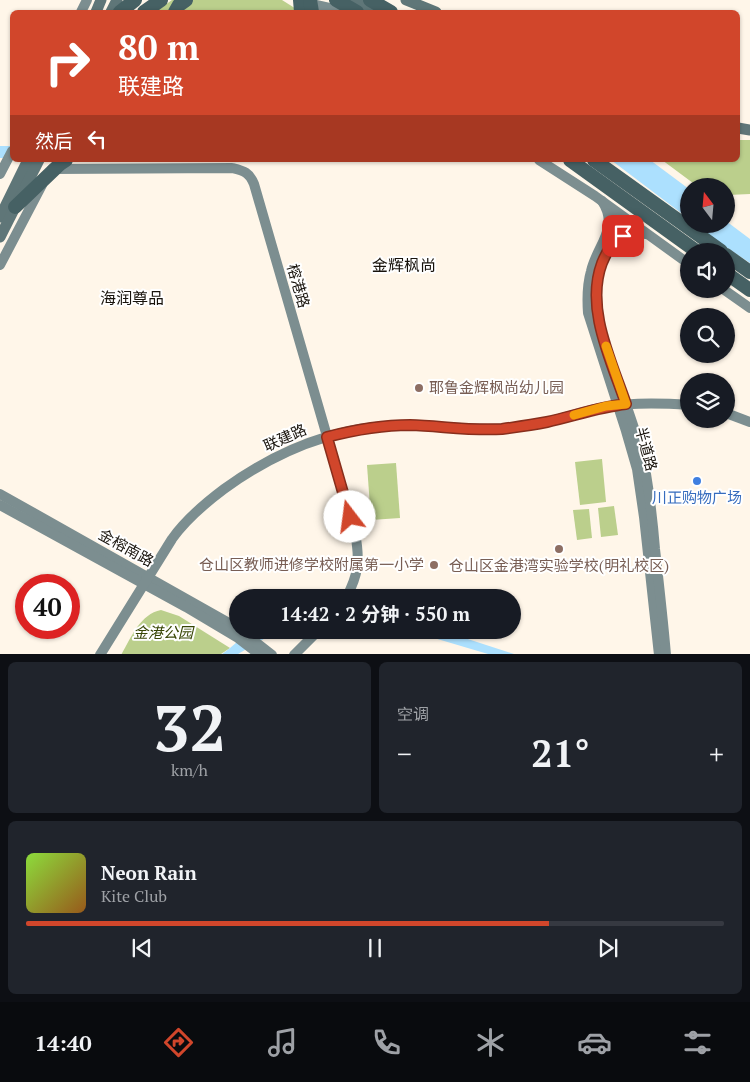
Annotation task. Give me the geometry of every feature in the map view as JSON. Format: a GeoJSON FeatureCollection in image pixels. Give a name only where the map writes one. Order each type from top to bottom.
{"type":"FeatureCollection","features":[{"type":"Feature","properties":{"kind":"highway"},"geometry":{"type":"LineString","coordinates":[[147,10],[161,0]]}},
{"type":"Feature","properties":{"kind":"highway"},"geometry":{"type":"LineString","coordinates":[[175,10],[186,0]]}},
{"type":"Feature","properties":{"kind":"highway"},"geometry":{"type":"LineString","coordinates":[[336,0],[354,10]]}},
{"type":"Feature","properties":{"kind":"highway"},"geometry":{"type":"LineString","coordinates":[[360,0],[372,10]]}},
{"type":"Feature","properties":{"kind":"highway"},"geometry":{"type":"LineString","coordinates":[[370,0],[388,10]]}},
{"type":"Feature","properties":{"kind":"highway"},"geometry":{"type":"LineString","coordinates":[[382,0],[394,10]]}},
{"type":"Feature","properties":{"kind":"highway"},"geometry":{"type":"LineString","coordinates":[[15,207],[60,164],[57,162]]}},
{"type":"Feature","properties":{"kind":"highway"},"geometry":{"type":"LineString","coordinates":[[573,162],[685,243]]}},
{"type":"Feature","properties":{"kind":"highway"},"geometry":{"type":"LineString","coordinates":[[600,164],[710,243]]}},
{"type":"Feature","properties":{"kind":"highway"},"geometry":{"type":"LineString","coordinates":[[735,261],[750,272]]}},
{"type":"Feature","properties":{"kind":"highway"},"geometry":{"type":"LineString","coordinates":[[735,280],[747,289]]}},
{"type":"Feature","properties":{"kind":"main road"},"geometry":{"type":"LineString","coordinates":[[127,9],[131,0]]}},
{"type":"Feature","properties":{"kind":"main road"},"geometry":{"type":"LineString","coordinates":[[127,9],[142,0]]}},
{"type":"Feature","properties":{"kind":"main road"},"geometry":{"type":"LineString","coordinates":[[306,0],[313,6],[336,10]]}},
{"type":"Feature","properties":{"kind":"main road"},"geometry":{"type":"LineString","coordinates":[[352,0],[377,10]]}},
{"type":"Feature","properties":{"kind":"main road"},"geometry":{"type":"LineString","coordinates":[[406,0],[431,10]]}},
{"type":"Feature","properties":{"kind":"main road"},"geometry":{"type":"LineString","coordinates":[[0,174],[10,155]]}},
{"type":"Feature","properties":{"kind":"main road"},"geometry":{"type":"LineString","coordinates":[[0,217],[28,162]]}},
{"type":"Feature","properties":{"kind":"main road"},"geometry":{"type":"LineString","coordinates":[[0,237],[38,162]]}},
{"type":"Feature","properties":{"kind":"main road"},"geometry":{"type":"LineString","coordinates":[[0,265],[57,162]]}},
{"type":"Feature","properties":{"kind":"main road","name":"榕港路"},"geometry":{"type":"LineString","coordinates":[[57,162],[232,168],[246,173],[250,177],[254,184],[355,533],[359,554],[355,578],[350,589]]}},
{"type":"Feature","properties":{"kind":"main road"},"geometry":{"type":"LineString","coordinates":[[542,162],[602,201],[680,258]]}},
{"type":"Feature","properties":{"kind":"main road","name":"半道路"},"geometry":{"type":"LineString","coordinates":[[602,201],[608,214],[608,231],[590,271],[587,301],[590,320],[642,458],[648,488],[666,654]]}},
{"type":"Feature","properties":{"kind":"main road","name":"半道路"},"geometry":{"type":"LineString","coordinates":[[646,234],[628,234],[612,245],[606,253],[596,286],[596,305],[622,404],[641,492],[659,654]]}},
{"type":"Feature","properties":{"kind":"main road"},"geometry":{"type":"LineString","coordinates":[[735,297],[750,308]]}},
{"type":"Feature","properties":{"kind":"main road","name":"联建路"},"geometry":{"type":"LineString","coordinates":[[100,654],[175,533],[193,514],[236,480],[268,461],[296,448],[327,437],[371,428],[398,425],[478,430],[509,428],[547,422],[622,404],[680,405]]}},
{"type":"Feature","properties":{"kind":"main road"},"geometry":{"type":"LineString","coordinates":[[735,416],[750,422]]}},
{"type":"Feature","properties":{"kind":"main road","name":"金榕南路"},"geometry":{"type":"LineString","coordinates":[[0,494],[146,580],[229,624]]}},
{"type":"Feature","properties":{"kind":"main road"},"geometry":{"type":"LineString","coordinates":[[0,505],[146,580],[260,654]]}},
{"type":"Feature","properties":{"kind":"main road","name":"金榕南路"},"geometry":{"type":"LineString","coordinates":[[252,639],[272,654]]}},
{"type":"Feature","properties":{"kind":"main road"},"geometry":{"type":"LineString","coordinates":[[294,654],[310,639]]}},
{"type":"Feature","properties":{"kind":"green space"},"geometry":{"type":"Polygon","coordinates":[[[172,0],[282,0],[298,10],[158,10],[172,0]]]}},
{"type":"Feature","properties":{"kind":"green space"},"geometry":{"type":"Polygon","coordinates":[[[740,140],[750,140],[750,194],[735,195],[735,178],[686,178],[665,162],[740,162],[740,140]]]}},
{"type":"Feature","properties":{"kind":"green space"},"geometry":{"type":"Polygon","coordinates":[[[602,459],[606,502],[580,505],[575,462],[602,459]]]}},
{"type":"Feature","properties":{"kind":"green space"},"geometry":{"type":"Polygon","coordinates":[[[396,463],[400,518],[371,520],[367,465],[396,463]]]}},
{"type":"Feature","properties":{"kind":"green space"},"geometry":{"type":"Polygon","coordinates":[[[614,506],[618,535],[601,537],[598,508],[614,506]]]}},
{"type":"Feature","properties":{"kind":"green space"},"geometry":{"type":"Polygon","coordinates":[[[589,509],[592,538],[577,540],[573,510],[589,509]]]}},
{"type":"Feature","properties":{"kind":"green space","name":"金港公园"},"geometry":{"type":"Polygon","coordinates":[[[161,610],[179,616],[230,648],[221,654],[122,654],[137,628],[147,616],[161,610]]]}},
{"type":"Feature","properties":{"kind":"water"},"geometry":{"type":"Polygon","coordinates":[[[614,162],[653,162],[680,182],[680,212],[614,162]]]}},
{"type":"Feature","properties":{"kind":"water"},"geometry":{"type":"Polygon","coordinates":[[[735,228],[750,239],[750,263],[735,253],[735,243],[720,243],[706,233],[735,233],[735,228]]]}},
{"type":"Feature","properties":{"kind":"water"},"geometry":{"type":"Polygon","coordinates":[[[240,639],[264,639],[238,654],[222,654],[240,639]]]}},
{"type":"Feature","properties":{"kind":"water"},"geometry":{"type":"Polygon","coordinates":[[[437,639],[468,639],[514,654],[488,654],[437,639]]]}},
{"type":"Feature","properties":{"kind":"waterway"},"geometry":{"type":"LineString","coordinates":[[0,152],[10,152]]}},
{"type":"Feature","properties":{"kind":"slow traffic"},"geometry":{"type":"LineString","coordinates":[[574,415],[606,406],[626,404],[606,346]]}},
{"type":"Feature","properties":{"kind":"place","name":"耶鲁金辉枫尚幼儿园"},"geometry":{"type":"Point","coordinates":[419,388]}},
{"type":"Feature","properties":{"kind":"place","name":"川正购物广场"},"geometry":{"type":"Point","coordinates":[697,481]}},
{"type":"Feature","properties":{"kind":"place","name":"仓山区金港湾实验学校(明礼校区)"},"geometry":{"type":"Point","coordinates":[559,549]}},
{"type":"Feature","properties":{"kind":"place","name":"仓山区教师进修学校附属第一小学"},"geometry":{"type":"Point","coordinates":[434,565]}},
{"type":"Feature","properties":{"kind":"district","name":"金辉枫尚"},"geometry":{"type":"Point","coordinates":[404,265]}},
{"type":"Feature","properties":{"kind":"district","name":"海润尊品"},"geometry":{"type":"Point","coordinates":[132,298]}},
{"type":"Feature","properties":{"kind":"route"},"geometry":{"type":"LineString","coordinates":[[350,517],[327,437],[371,428],[398,425],[469,430],[509,428],[547,422],[606,406],[626,404],[601,330],[596,299],[597,281],[604,259],[609,248],[623,236]]}}]}
